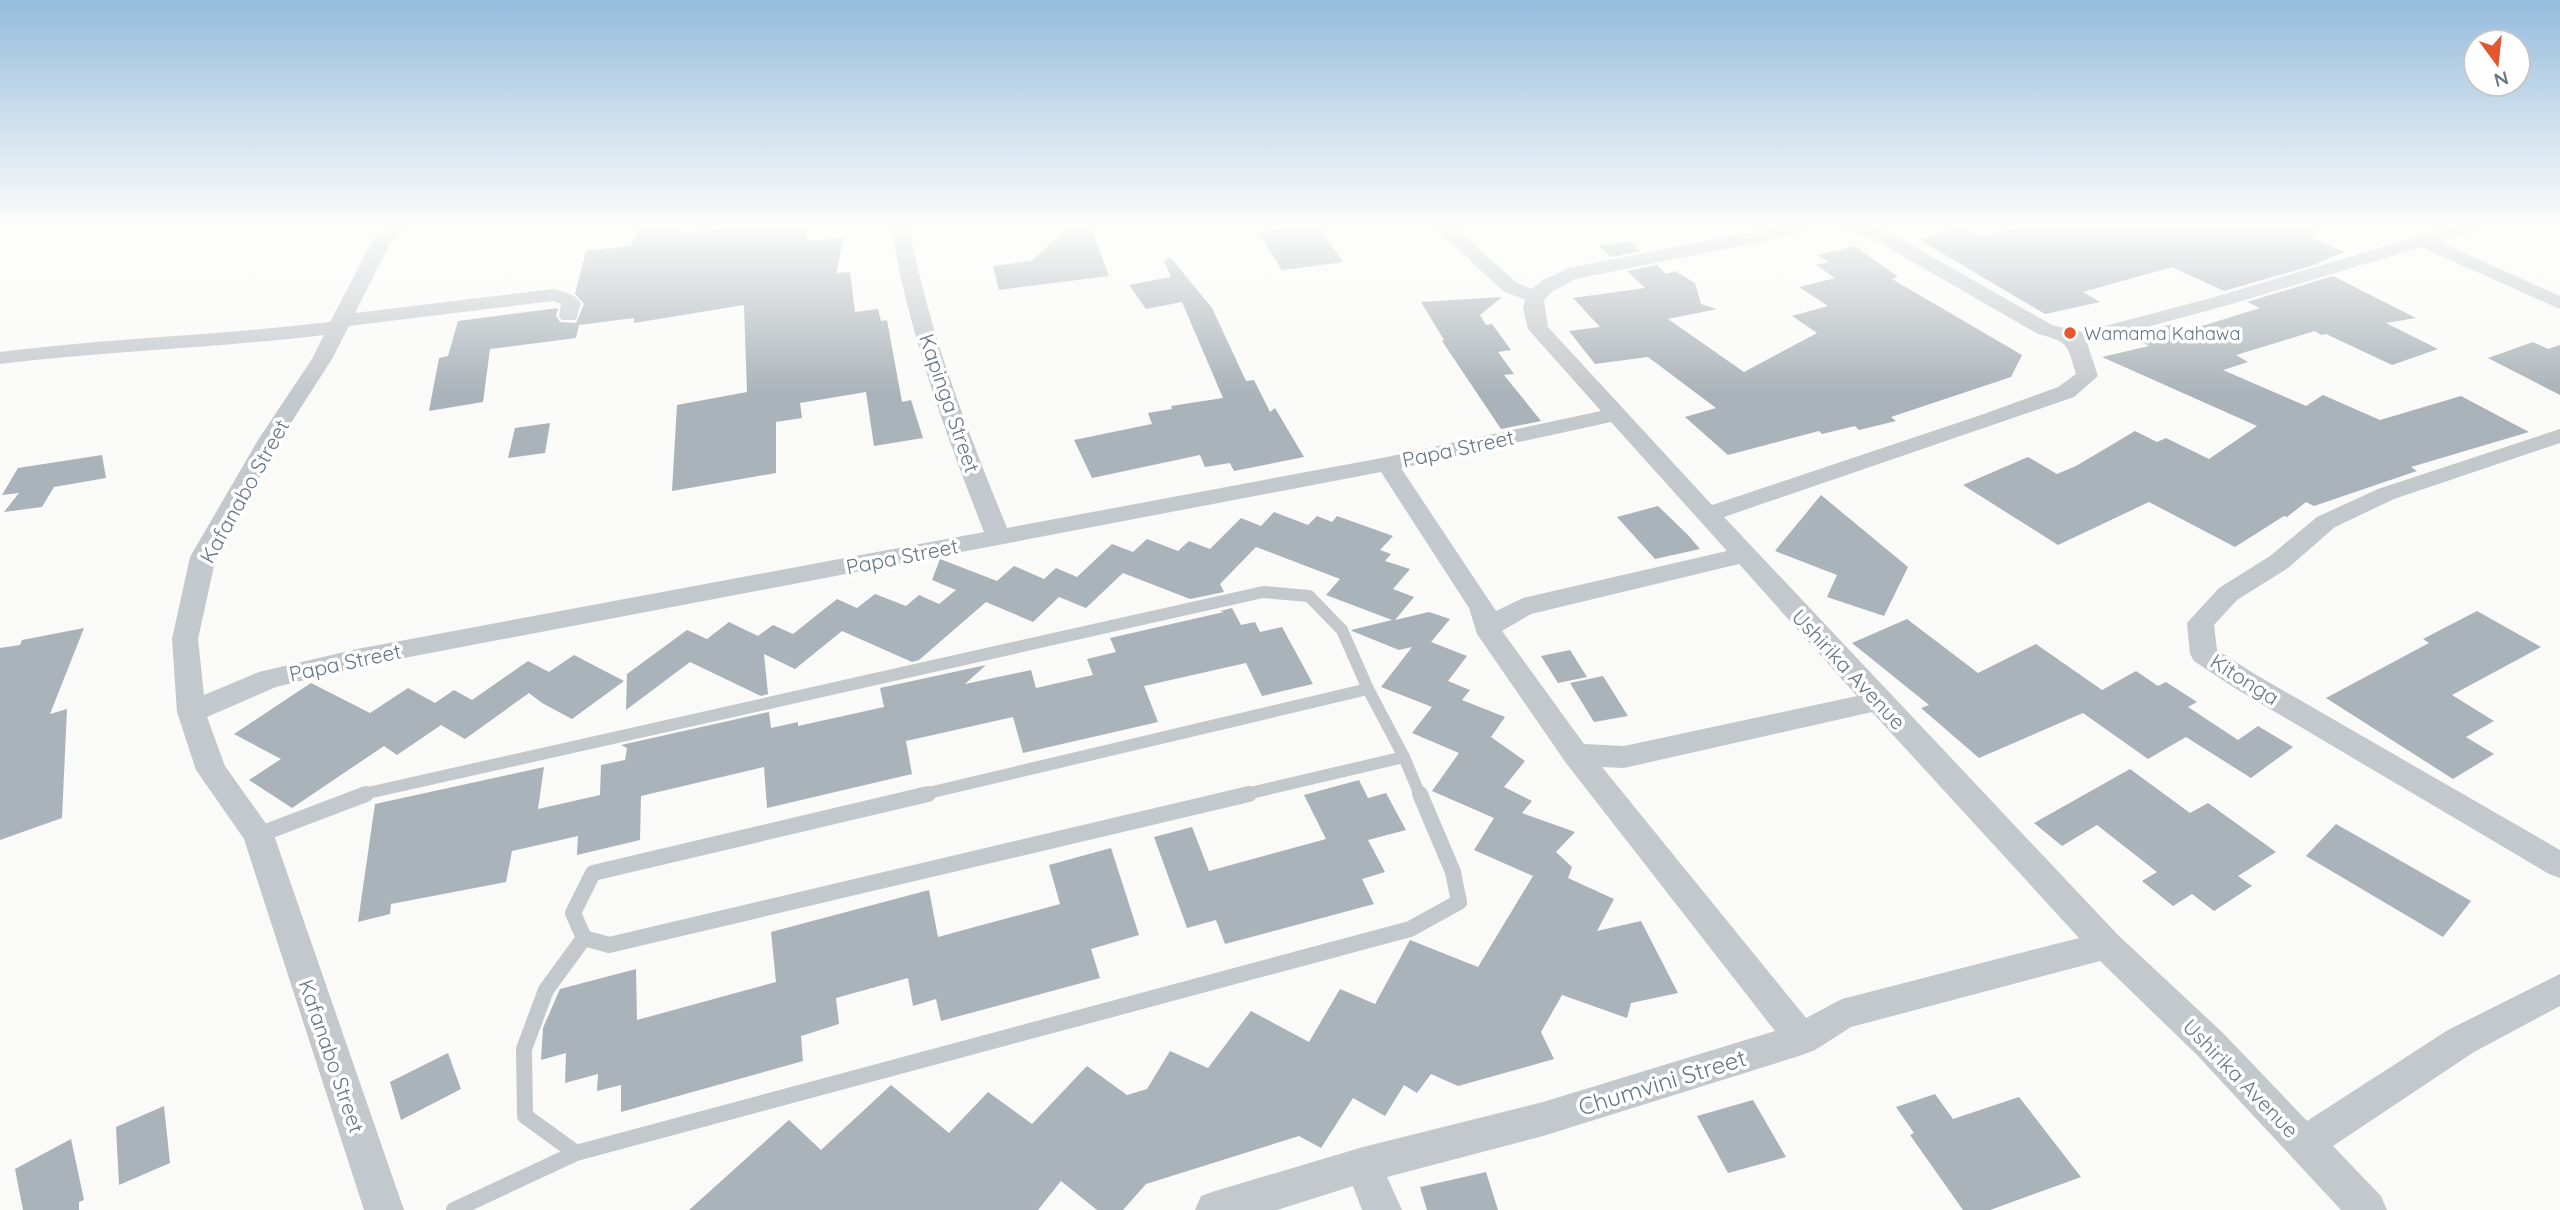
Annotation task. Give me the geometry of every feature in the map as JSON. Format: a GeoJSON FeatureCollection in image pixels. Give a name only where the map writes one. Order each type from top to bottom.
{"type":"FeatureCollection","features":[{"type":"Feature","properties":{"kind":"street","name":"Kafanabo Street"},"geometry":{"type":"LineString","coordinates":[[361,281],[322,359],[269,440],[203,557],[185,639],[191,712],[211,770],[258,835],[384,1210]]}},
{"type":"Feature","properties":{"kind":"street","name":"Kapinga Street"},"geometry":{"type":"LineString","coordinates":[[911,281],[959,436],[999,538]]}},
{"type":"Feature","properties":{"kind":"street"},"geometry":{"type":"LineString","coordinates":[[1504,281],[1510,287],[1535,297],[1553,281]]}},
{"type":"Feature","properties":{"kind":"street"},"geometry":{"type":"LineString","coordinates":[[1709,514],[1989,420],[2066,391],[2087,376],[2076,340],[2045,331],[1960,281]]}},
{"type":"Feature","properties":{"kind":"street"},"geometry":{"type":"LineString","coordinates":[[2070,337],[2093,337],[2283,281]]}},
{"type":"Feature","properties":{"kind":"street"},"geometry":{"type":"LineString","coordinates":[[2512,281],[2560,303]]}},
{"type":"Feature","properties":{"kind":"street"},"geometry":{"type":"LineString","coordinates":[[0,358],[87,347],[237,339],[553,295],[566,298],[571,303],[569,316]]}},
{"type":"Feature","properties":{"kind":"street","name":"Ushirika Avenue"},"geometry":{"type":"LineString","coordinates":[[1535,297],[1532,313],[1538,329],[1878,701],[2106,945],[2210,1044],[2367,1210]]}},
{"type":"Feature","properties":{"kind":"street","name":"Papa Street"},"geometry":{"type":"LineString","coordinates":[[191,712],[268,679],[357,658],[1387,464],[1617,414]]}},
{"type":"Feature","properties":{"kind":"street","name":"Kitonga"},"geometry":{"type":"LineString","coordinates":[[2560,436],[2462,466],[2386,494],[2326,522],[2279,562],[2228,594],[2200,623],[2204,654],[2560,865]]}},
{"type":"Feature","properties":{"kind":"street"},"geometry":{"type":"LineString","coordinates":[[1387,464],[1482,608],[1486,628],[1576,755],[1802,1039]]}},
{"type":"Feature","properties":{"kind":"street"},"geometry":{"type":"LineString","coordinates":[[1486,628],[1523,607],[1744,555]]}},
{"type":"Feature","properties":{"kind":"street"},"geometry":{"type":"LineString","coordinates":[[1576,755],[1624,757],[1878,701]]}},
{"type":"Feature","properties":{"kind":"street","name":"Chumvini Street"},"geometry":{"type":"LineString","coordinates":[[1214,1210],[1363,1165],[1543,1119],[1802,1039],[1842,1014],[2106,945]]}},
{"type":"Feature","properties":{"kind":"street"},"geometry":{"type":"LineString","coordinates":[[2304,1144],[2461,1041],[2560,989]]}},
{"type":"Feature","properties":{"kind":"street"},"geometry":{"type":"LineString","coordinates":[[1363,1165],[1382,1210]]}},
{"type":"Feature","properties":{"kind":"lane"},"geometry":{"type":"LineString","coordinates":[[258,835],[360,795],[1263,593],[1309,596],[1342,629],[1368,690],[1404,757],[1453,872],[1459,902],[1410,929],[576,1153],[454,1210]]}},
{"type":"Feature","properties":{"kind":"lane"},"geometry":{"type":"LineString","coordinates":[[584,938],[573,913],[593,873],[1368,690]]}},
{"type":"Feature","properties":{"kind":"lane"},"geometry":{"type":"LineString","coordinates":[[584,938],[609,945],[1404,757]]}},
{"type":"Feature","properties":{"kind":"lane"},"geometry":{"type":"LineString","coordinates":[[576,1153],[525,1115],[524,1049],[546,990],[584,938]]}},
{"type":"Feature","properties":{"kind":"building"},"geometry":{"type":"Polygon","coordinates":[[[578,281],[851,281],[855,312],[878,309],[881,321],[887,320],[902,402],[911,400],[923,438],[874,446],[866,392],[800,403],[802,418],[776,422],[776,473],[672,491],[677,405],[747,392],[744,305],[634,323],[634,318],[579,325],[576,338],[490,349],[483,402],[429,411],[439,358],[448,356],[458,321],[558,308],[556,316],[560,322],[576,323],[584,304],[575,294],[578,281]]]}},
{"type":"Feature","properties":{"kind":"building"},"geometry":{"type":"Polygon","coordinates":[[[997,281],[1066,281],[999,290],[997,281]]]}},
{"type":"Feature","properties":{"kind":"building"},"geometry":{"type":"Polygon","coordinates":[[[1148,281],[1190,281],[1212,308],[1246,381],[1254,380],[1270,412],[1275,408],[1304,457],[1234,471],[1230,463],[1205,467],[1200,455],[1092,478],[1074,440],[1152,424],[1148,413],[1172,409],[1171,406],[1223,398],[1182,302],[1146,309],[1129,285],[1148,281]]]}},
{"type":"Feature","properties":{"kind":"building"},"geometry":{"type":"Polygon","coordinates":[[[1638,281],[1692,281],[1701,304],[1717,309],[1668,319],[1744,372],[1817,333],[1792,316],[1828,306],[1799,287],[1821,281],[1896,281],[2022,355],[2011,377],[1891,417],[1896,421],[1859,430],[1855,426],[1822,434],[1819,431],[1728,455],[1685,417],[1716,408],[1648,357],[1595,364],[1569,331],[1600,327],[1573,298],[1645,288],[1638,281]]]}},
{"type":"Feature","properties":{"kind":"building"},"geometry":{"type":"Polygon","coordinates":[[[1990,281],[2120,281],[2083,292],[2100,302],[2045,314],[1990,281]]]}},
{"type":"Feature","properties":{"kind":"building"},"geometry":{"type":"Polygon","coordinates":[[[2203,281],[2257,281],[2224,291],[2203,281]]]}},
{"type":"Feature","properties":{"kind":"building"},"geometry":{"type":"Polygon","coordinates":[[[2315,281],[2344,281],[2416,318],[2386,323],[2438,349],[2392,365],[2315,331],[2236,355],[2248,362],[2223,370],[2306,406],[2323,395],[2380,420],[2461,396],[2529,432],[2411,467],[2417,471],[2314,506],[2306,502],[2287,517],[2284,516],[2235,547],[2149,502],[2058,545],[1963,485],[2028,457],[2057,474],[2076,466],[2135,431],[2157,442],[2166,438],[2209,459],[2257,426],[2102,357],[2149,346],[2130,334],[2174,324],[2186,331],[2260,308],[2247,302],[2315,281]]]}},
{"type":"Feature","properties":{"kind":"building"},"geometry":{"type":"Polygon","coordinates":[[[1502,297],[1480,315],[1486,325],[1492,324],[1511,350],[1498,352],[1514,374],[1504,375],[1541,421],[1501,429],[1442,341],[1444,340],[1421,302],[1502,297]]]}},
{"type":"Feature","properties":{"kind":"building"},"geometry":{"type":"Polygon","coordinates":[[[2533,342],[2548,349],[2560,345],[2560,395],[2488,358],[2533,342]]]}},
{"type":"Feature","properties":{"kind":"building"},"geometry":{"type":"Polygon","coordinates":[[[550,423],[545,453],[508,458],[515,428],[550,423]]]}},
{"type":"Feature","properties":{"kind":"building"},"geometry":{"type":"Polygon","coordinates":[[[102,455],[106,478],[54,487],[42,507],[4,512],[19,493],[2,495],[18,468],[102,455]]]}},
{"type":"Feature","properties":{"kind":"building"},"geometry":{"type":"Polygon","coordinates":[[[1821,495],[1908,567],[1884,616],[1827,597],[1837,575],[1775,551],[1821,495]]]}},
{"type":"Feature","properties":{"kind":"building"},"geometry":{"type":"Polygon","coordinates":[[[1658,506],[1700,549],[1655,559],[1617,517],[1658,506]]]}},
{"type":"Feature","properties":{"kind":"building"},"geometry":{"type":"Polygon","coordinates":[[[1274,512],[1308,525],[1317,516],[1332,522],[1337,516],[1393,536],[1380,550],[1391,554],[1385,561],[1410,569],[1393,589],[1414,597],[1395,620],[1429,612],[1450,619],[1431,642],[1467,656],[1448,681],[1470,690],[1462,700],[1505,717],[1491,737],[1525,761],[1504,787],[1532,801],[1522,813],[1575,832],[1556,852],[1572,867],[1568,878],[1614,899],[1597,931],[1641,921],[1678,993],[1631,1003],[1627,1018],[1562,995],[1541,1032],[1554,1059],[1458,1086],[1431,1074],[1417,1093],[1404,1085],[1385,1116],[1353,1098],[1321,1148],[1299,1136],[1146,1184],[1123,1210],[1097,1210],[1061,1181],[1038,1210],[689,1210],[789,1120],[821,1150],[891,1085],[949,1133],[988,1092],[1032,1124],[1087,1066],[1127,1095],[1147,1089],[1170,1051],[1208,1068],[1251,1011],[1309,1042],[1340,989],[1375,1004],[1410,940],[1478,967],[1533,876],[1474,850],[1494,818],[1432,791],[1459,753],[1412,733],[1432,707],[1381,687],[1412,647],[1399,650],[1352,631],[1392,620],[1326,595],[1340,579],[1256,547],[1220,584],[1224,592],[1190,599],[1123,573],[1086,608],[1059,597],[1033,622],[986,602],[919,660],[912,662],[842,631],[795,669],[764,654],[768,694],[761,696],[690,662],[626,710],[627,674],[687,630],[707,639],[729,622],[758,636],[773,625],[793,634],[837,599],[857,608],[875,594],[906,606],[919,595],[939,604],[956,590],[932,580],[940,559],[997,581],[1014,566],[1044,579],[1056,568],[1077,577],[1112,544],[1133,552],[1147,539],[1178,551],[1189,541],[1210,549],[1241,518],[1261,526],[1274,512]]]}},
{"type":"Feature","properties":{"kind":"building"},"geometry":{"type":"Polygon","coordinates":[[[1232,608],[1241,625],[1255,622],[1260,632],[1282,627],[1313,684],[1262,696],[1246,663],[1144,686],[1158,722],[1023,753],[1013,717],[906,741],[912,774],[767,808],[764,767],[641,796],[640,840],[577,855],[578,836],[512,851],[506,882],[391,904],[390,914],[358,922],[375,804],[544,767],[538,809],[600,795],[601,765],[625,760],[627,748],[621,745],[769,712],[771,728],[798,722],[798,726],[884,707],[880,688],[986,665],[965,684],[1031,670],[1036,688],[1093,675],[1087,659],[1116,652],[1110,638],[1232,608]]]}},
{"type":"Feature","properties":{"kind":"building"},"geometry":{"type":"Polygon","coordinates":[[[2477,611],[2541,647],[2452,695],[2494,721],[2466,737],[2494,754],[2453,779],[2326,698],[2429,643],[2423,639],[2477,611]]]}},
{"type":"Feature","properties":{"kind":"building"},"geometry":{"type":"Polygon","coordinates":[[[1907,619],[1978,673],[2036,644],[2102,690],[2136,671],[2158,686],[2166,682],[2197,702],[2188,707],[2238,740],[2258,726],[2293,747],[2251,778],[2186,737],[2148,759],[2083,713],[1979,758],[1921,708],[1929,705],[1852,643],[1907,619]]]}},
{"type":"Feature","properties":{"kind":"building"},"geometry":{"type":"Polygon","coordinates":[[[84,628],[50,714],[67,709],[62,818],[0,840],[0,648],[20,645],[22,640],[84,628]]]}},
{"type":"Feature","properties":{"kind":"building"},"geometry":{"type":"Polygon","coordinates":[[[1570,650],[1587,677],[1558,683],[1541,656],[1570,650]]]}},
{"type":"Feature","properties":{"kind":"building"},"geometry":{"type":"Polygon","coordinates":[[[574,655],[624,681],[572,719],[529,693],[465,739],[441,725],[397,755],[384,746],[292,808],[249,780],[281,759],[234,734],[311,683],[370,713],[408,688],[435,703],[454,690],[472,700],[528,661],[549,672],[574,655]]]}},
{"type":"Feature","properties":{"kind":"building"},"geometry":{"type":"Polygon","coordinates":[[[1603,676],[1628,716],[1594,722],[1570,683],[1603,676]]]}},
{"type":"Feature","properties":{"kind":"building"},"geometry":{"type":"Polygon","coordinates":[[[2130,769],[2190,813],[2208,803],[2276,852],[2238,876],[2252,886],[2214,911],[2192,894],[2173,906],[2142,881],[2157,872],[2097,825],[2062,846],[2034,823],[2130,769]]]}},
{"type":"Feature","properties":{"kind":"building"},"geometry":{"type":"Polygon","coordinates":[[[1359,780],[1368,798],[1386,793],[1406,830],[1368,840],[1385,872],[1362,879],[1374,904],[1225,944],[1216,920],[1187,928],[1154,837],[1192,827],[1209,871],[1326,839],[1304,795],[1359,780]]]}},
{"type":"Feature","properties":{"kind":"building"},"geometry":{"type":"Polygon","coordinates":[[[2336,824],[2471,901],[2443,937],[2306,856],[2336,824]]]}},
{"type":"Feature","properties":{"kind":"building"},"geometry":{"type":"Polygon","coordinates":[[[1111,848],[1139,935],[1091,949],[1100,978],[941,1021],[936,999],[913,1006],[908,978],[836,998],[839,1024],[801,1036],[803,1061],[621,1112],[621,1085],[597,1091],[598,1074],[565,1083],[566,1053],[541,1060],[543,1028],[560,989],[636,969],[637,1020],[776,982],[771,932],[929,890],[938,937],[1060,904],[1049,865],[1111,848]]]}},
{"type":"Feature","properties":{"kind":"building"},"geometry":{"type":"Polygon","coordinates":[[[448,1053],[461,1089],[401,1120],[390,1082],[448,1053]]]}},
{"type":"Feature","properties":{"kind":"building"},"geometry":{"type":"Polygon","coordinates":[[[1935,1094],[1953,1119],[2019,1097],[2081,1177],[1990,1210],[1963,1210],[1910,1135],[1914,1133],[1896,1107],[1935,1094]]]}},
{"type":"Feature","properties":{"kind":"building"},"geometry":{"type":"Polygon","coordinates":[[[1753,1100],[1786,1157],[1728,1173],[1697,1116],[1753,1100]]]}},
{"type":"Feature","properties":{"kind":"building"},"geometry":{"type":"Polygon","coordinates":[[[164,1106],[170,1163],[119,1185],[116,1127],[164,1106]]]}},
{"type":"Feature","properties":{"kind":"building"},"geometry":{"type":"Polygon","coordinates":[[[71,1139],[84,1200],[79,1202],[79,1210],[23,1210],[15,1169],[71,1139]]]}},
{"type":"Feature","properties":{"kind":"building"},"geometry":{"type":"Polygon","coordinates":[[[1486,1172],[1498,1210],[1427,1210],[1420,1187],[1486,1172]]]}},
{"type":"Feature","properties":{"kind":"place","name":"Wamama Kahawa"},"geometry":{"type":"Point","coordinates":[2070,333]}}]}
